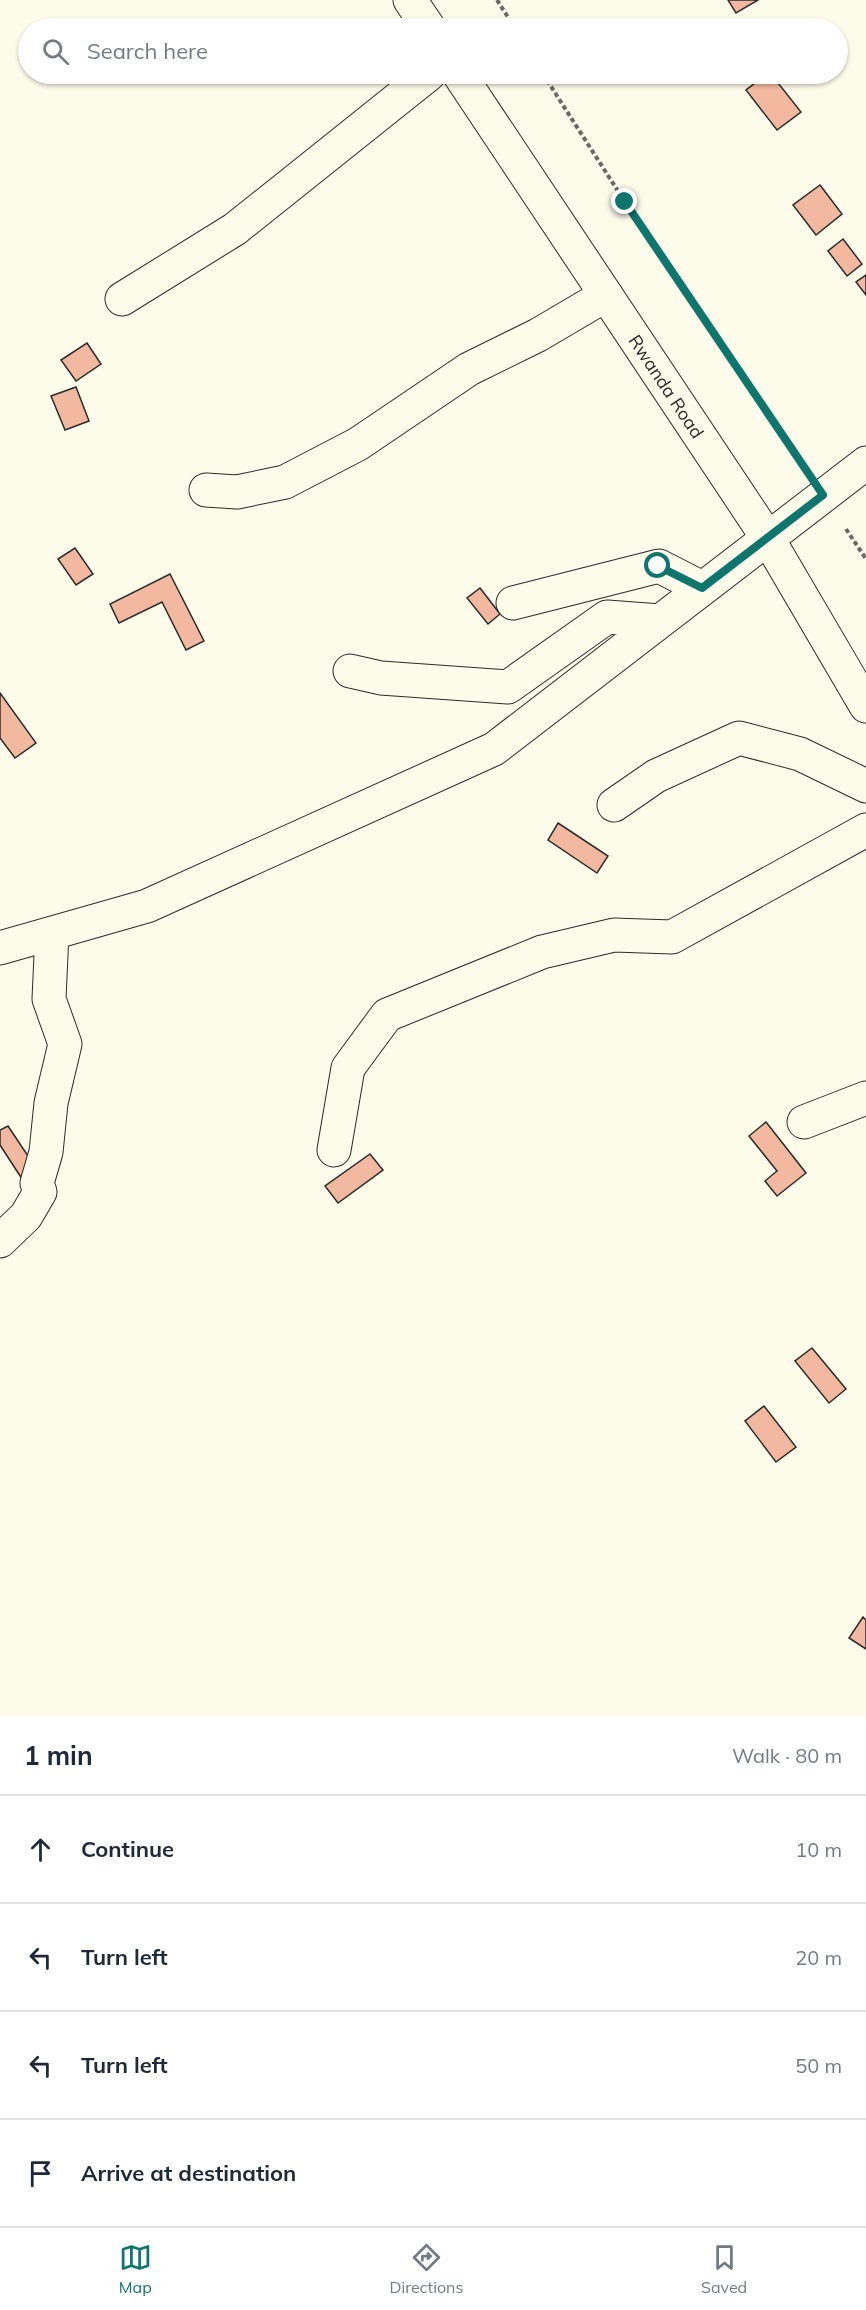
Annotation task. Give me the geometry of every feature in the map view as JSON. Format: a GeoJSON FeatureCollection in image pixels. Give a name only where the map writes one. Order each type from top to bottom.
{"type":"FeatureCollection","features":[{"type":"Feature","properties":{"kind":"main road"},"geometry":{"type":"LineString","coordinates":[[410,0],[422,18]]}},
{"type":"Feature","properties":{"kind":"main road"},"geometry":{"type":"LineString","coordinates":[[122,299],[235,229],[416,84]]}},
{"type":"Feature","properties":{"kind":"main road","name":"Rwanda Road"},"geometry":{"type":"LineString","coordinates":[[466,84],[767,537],[866,706]]}},
{"type":"Feature","properties":{"kind":"main road"},"geometry":{"type":"LineString","coordinates":[[206,490],[237,492],[285,482],[358,444],[469,369],[538,334],[606,295]]}},
{"type":"Feature","properties":{"kind":"main road"},"geometry":{"type":"LineString","coordinates":[[0,948],[147,906],[494,749],[866,463]]}},
{"type":"Feature","properties":{"kind":"main road"},"geometry":{"type":"LineString","coordinates":[[513,603],[658,566],[702,588]]}},
{"type":"Feature","properties":{"kind":"main road"},"geometry":{"type":"LineString","coordinates":[[350,671],[381,678],[508,687],[607,617],[660,621]]}},
{"type":"Feature","properties":{"kind":"main road"},"geometry":{"type":"LineString","coordinates":[[614,805],[656,776],[739,738],[800,754],[866,786]]}},
{"type":"Feature","properties":{"kind":"main road"},"geometry":{"type":"LineString","coordinates":[[334,1150],[348,1068],[387,1015],[542,952],[614,935],[672,937],[866,830]]}},
{"type":"Feature","properties":{"kind":"main road"},"geometry":{"type":"LineString","coordinates":[[0,1241],[26,1216],[40,1192],[37,1183],[46,1152],[51,1104],[65,1044],[49,999],[52,933]]}},
{"type":"Feature","properties":{"kind":"main road"},"geometry":{"type":"LineString","coordinates":[[804,1122],[866,1098]]}},
{"type":"Feature","properties":{"kind":"path"},"geometry":{"type":"LineString","coordinates":[[497,0],[509,18]]}},
{"type":"Feature","properties":{"kind":"path"},"geometry":{"type":"LineString","coordinates":[[549,84],[625,202],[866,559]]}},
{"type":"Feature","properties":{"kind":"building"},"geometry":{"type":"Polygon","coordinates":[[[728,0],[758,0],[736,13],[728,0]]]}},
{"type":"Feature","properties":{"kind":"building"},"geometry":{"type":"Polygon","coordinates":[[[754,84],[779,84],[801,112],[777,130],[746,90],[754,84]]]}},
{"type":"Feature","properties":{"kind":"building"},"geometry":{"type":"Polygon","coordinates":[[[820,185],[842,214],[816,235],[793,205],[820,185]]]}},
{"type":"Feature","properties":{"kind":"building"},"geometry":{"type":"Polygon","coordinates":[[[843,239],[862,264],[847,276],[828,251],[843,239]]]}},
{"type":"Feature","properties":{"kind":"building"},"geometry":{"type":"Polygon","coordinates":[[[866,275],[866,295],[856,282],[866,275]]]}},
{"type":"Feature","properties":{"kind":"building"},"geometry":{"type":"Polygon","coordinates":[[[87,343],[101,364],[76,381],[61,360],[87,343]]]}},
{"type":"Feature","properties":{"kind":"building"},"geometry":{"type":"Polygon","coordinates":[[[76,387],[89,421],[65,430],[51,396],[76,387]]]}},
{"type":"Feature","properties":{"kind":"building"},"geometry":{"type":"Polygon","coordinates":[[[75,548],[93,574],[76,585],[58,559],[75,548]]]}},
{"type":"Feature","properties":{"kind":"building"},"geometry":{"type":"Polygon","coordinates":[[[170,574],[204,641],[186,650],[162,602],[119,623],[110,604],[170,574]]]}},
{"type":"Feature","properties":{"kind":"building"},"geometry":{"type":"Polygon","coordinates":[[[480,588],[500,614],[488,624],[467,598],[480,588]]]}},
{"type":"Feature","properties":{"kind":"building"},"geometry":{"type":"Polygon","coordinates":[[[0,693],[36,743],[15,758],[0,738],[0,693]]]}},
{"type":"Feature","properties":{"kind":"building"},"geometry":{"type":"Polygon","coordinates":[[[558,823],[608,856],[597,873],[548,840],[558,823]]]}},
{"type":"Feature","properties":{"kind":"building"},"geometry":{"type":"Polygon","coordinates":[[[766,1122],[806,1173],[777,1196],[765,1181],[777,1171],[749,1136],[766,1122]]]}},
{"type":"Feature","properties":{"kind":"building"},"geometry":{"type":"Polygon","coordinates":[[[8,1126],[36,1168],[24,1182],[0,1145],[0,1130],[8,1126]]]}},
{"type":"Feature","properties":{"kind":"building"},"geometry":{"type":"Polygon","coordinates":[[[370,1154],[383,1170],[338,1203],[325,1186],[370,1154]]]}},
{"type":"Feature","properties":{"kind":"building"},"geometry":{"type":"Polygon","coordinates":[[[812,1348],[846,1389],[829,1403],[795,1361],[812,1348]]]}},
{"type":"Feature","properties":{"kind":"building"},"geometry":{"type":"Polygon","coordinates":[[[764,1406],[796,1447],[776,1462],[745,1421],[764,1406]]]}},
{"type":"Feature","properties":{"kind":"building"},"geometry":{"type":"Polygon","coordinates":[[[863,1617],[866,1620],[866,1649],[849,1638],[863,1617]]]}},
{"type":"Feature","properties":{"kind":"route"},"geometry":{"type":"LineString","coordinates":[[625,202],[823,495],[702,588],[658,566]]}}]}
